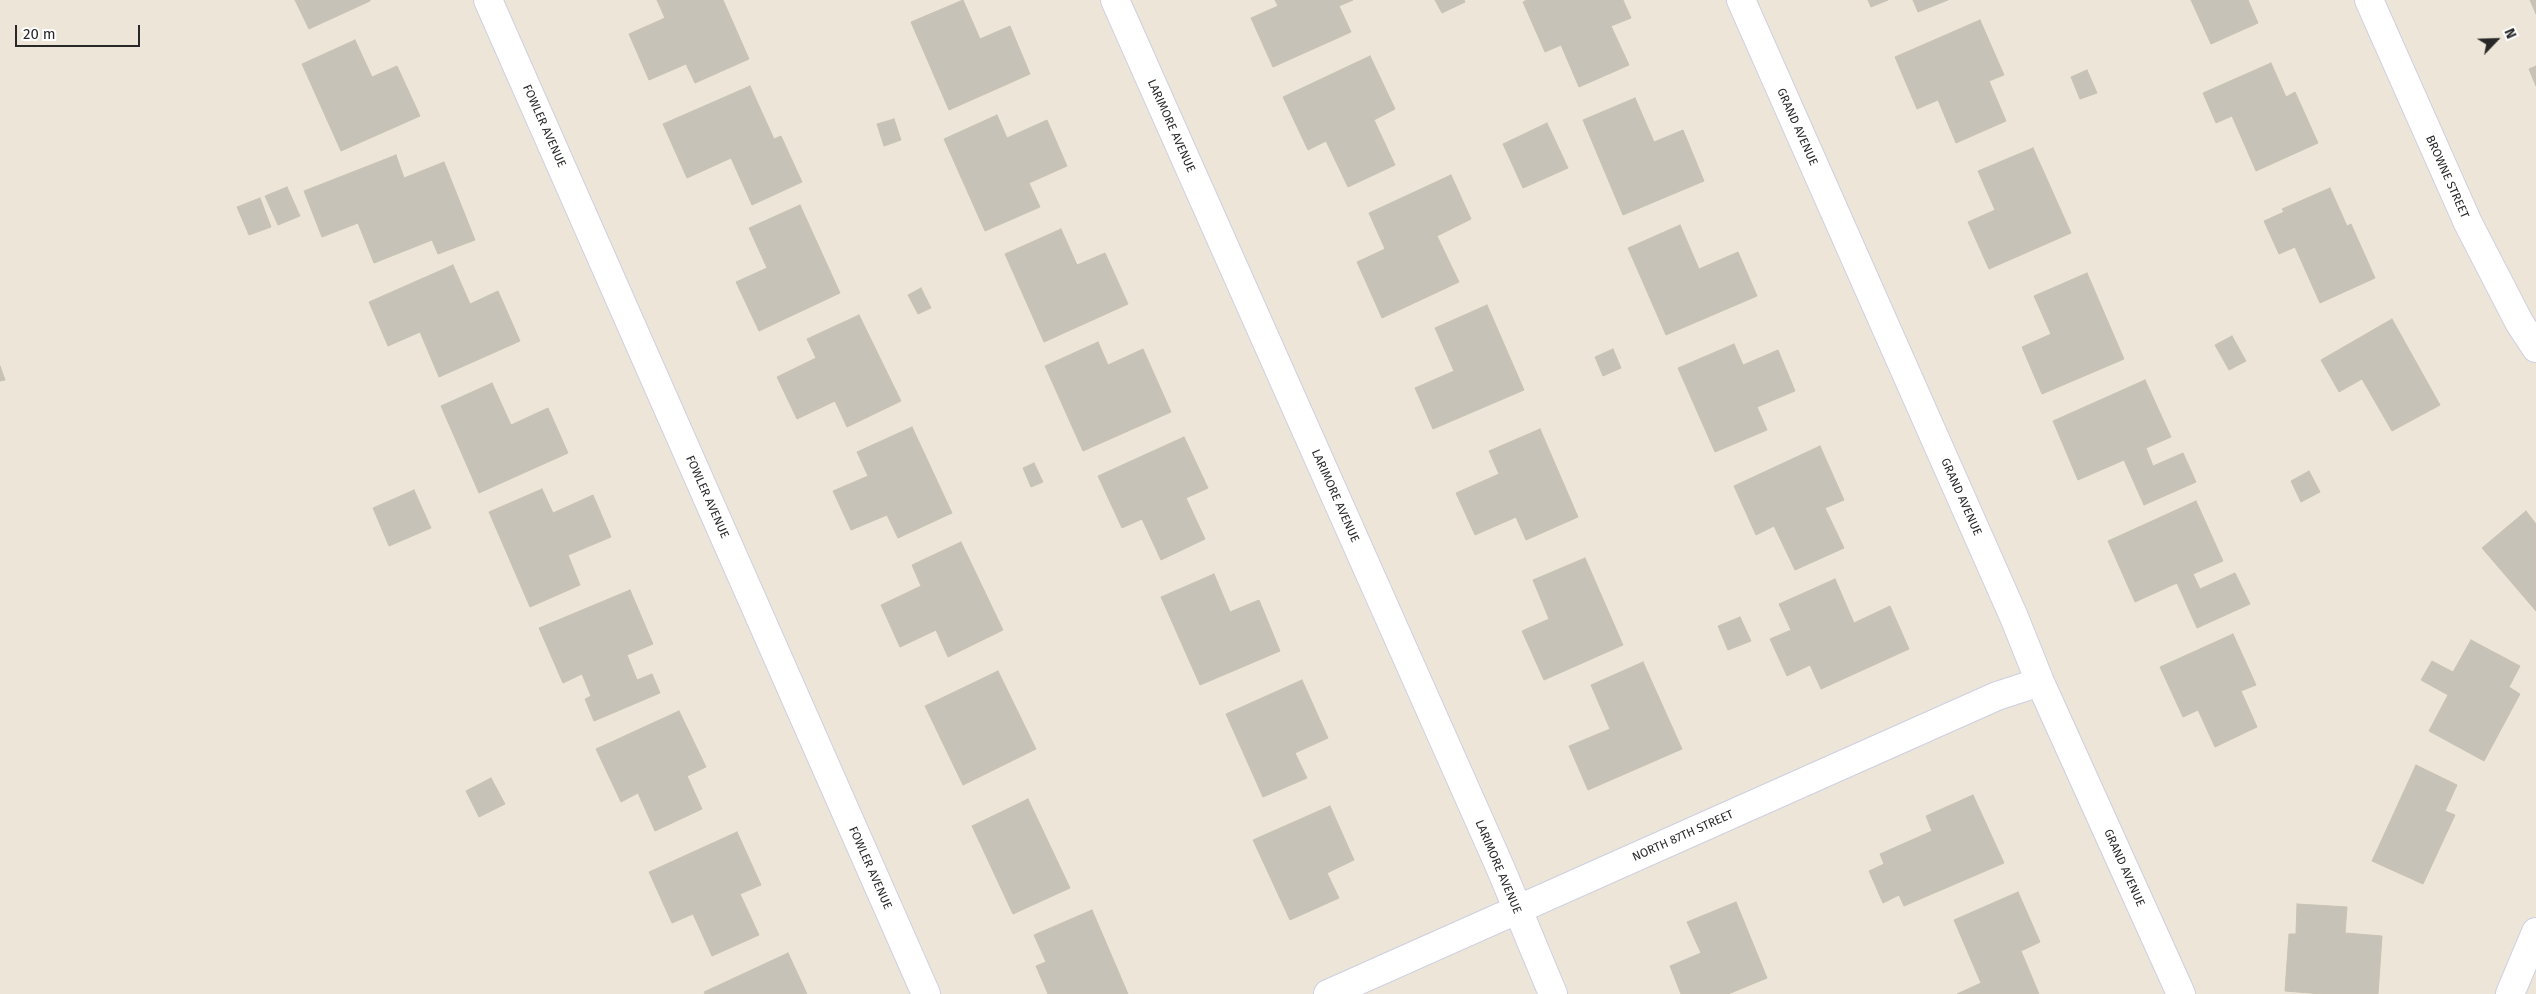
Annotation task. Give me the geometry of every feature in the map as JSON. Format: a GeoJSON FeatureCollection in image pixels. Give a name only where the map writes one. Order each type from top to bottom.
{"type":"FeatureCollection","features":[{"type":"Feature","properties":{"kind":"street","name":"FOWLER AVENUE"},"geometry":{"type":"LineString","coordinates":[[488,0],[926,994]]}},
{"type":"Feature","properties":{"kind":"street","name":"LARIMORE AVENUE"},"geometry":{"type":"LineString","coordinates":[[1115,0],[1496,858],[1516,911],[1553,994]]}},
{"type":"Feature","properties":{"kind":"street","name":"GRAND AVENUE"},"geometry":{"type":"LineString","coordinates":[[1741,0],[2014,617],[2040,682],[2181,994]]}},
{"type":"Feature","properties":{"kind":"street","name":"BROWNE STREET"},"geometry":{"type":"LineString","coordinates":[[2369,0],[2468,224],[2519,322],[2536,348]]}},
{"type":"Feature","properties":{"kind":"street","name":"NORTH 87TH STREET"},"geometry":{"type":"LineString","coordinates":[[1328,994],[1997,696],[2040,682]]}},
{"type":"Feature","properties":{"kind":"street"},"geometry":{"type":"LineString","coordinates":[[2510,994],[2536,932]]}},
{"type":"Feature","properties":{"kind":"building"},"geometry":{"type":"Polygon","coordinates":[[[295,0],[370,0],[370,1],[309,29],[295,0]]]}},
{"type":"Feature","properties":{"kind":"building"},"geometry":{"type":"Polygon","coordinates":[[[657,0],[723,0],[749,59],[695,83],[686,64],[649,80],[629,34],[665,18],[657,0]]]}},
{"type":"Feature","properties":{"kind":"building"},"geometry":{"type":"Polygon","coordinates":[[[963,0],[980,39],[1010,26],[1030,74],[949,110],[911,22],[963,0]]]}},
{"type":"Feature","properties":{"kind":"building"},"geometry":{"type":"Polygon","coordinates":[[[1275,0],[1353,0],[1339,6],[1351,32],[1273,67],[1251,18],[1278,6],[1275,0]]]}},
{"type":"Feature","properties":{"kind":"building"},"geometry":{"type":"Polygon","coordinates":[[[1435,0],[1464,0],[1465,2],[1442,13],[1435,0]]]}},
{"type":"Feature","properties":{"kind":"building"},"geometry":{"type":"Polygon","coordinates":[[[1527,0],[1623,0],[1631,18],[1611,26],[1629,65],[1579,87],[1561,45],[1545,52],[1523,2],[1527,0]]]}},
{"type":"Feature","properties":{"kind":"building"},"geometry":{"type":"Polygon","coordinates":[[[1868,0],[1888,0],[1871,7],[1868,0]]]}},
{"type":"Feature","properties":{"kind":"building"},"geometry":{"type":"Polygon","coordinates":[[[1913,0],[1948,0],[1918,12],[1913,0]]]}},
{"type":"Feature","properties":{"kind":"building"},"geometry":{"type":"Polygon","coordinates":[[[2191,0],[2248,0],[2258,23],[2211,44],[2191,0]]]}},
{"type":"Feature","properties":{"kind":"building"},"geometry":{"type":"Polygon","coordinates":[[[2530,0],[2536,0],[2536,14],[2530,0]]]}},
{"type":"Feature","properties":{"kind":"building"},"geometry":{"type":"Polygon","coordinates":[[[1980,20],[2004,75],[1989,81],[2006,121],[1956,143],[1938,100],[1917,109],[1895,57],[1980,20]]]}},
{"type":"Feature","properties":{"kind":"building"},"geometry":{"type":"Polygon","coordinates":[[[355,40],[372,77],[397,66],[420,116],[341,151],[302,64],[355,40]]]}},
{"type":"Feature","properties":{"kind":"building"},"geometry":{"type":"Polygon","coordinates":[[[1370,56],[1395,109],[1374,120],[1395,165],[1348,187],[1326,141],[1308,150],[1283,97],[1370,56]]]}},
{"type":"Feature","properties":{"kind":"building"},"geometry":{"type":"Polygon","coordinates":[[[2271,63],[2286,97],[2295,92],[2318,143],[2256,171],[2232,116],[2216,123],[2203,93],[2271,63]]]}},
{"type":"Feature","properties":{"kind":"building"},"geometry":{"type":"Polygon","coordinates":[[[2536,66],[2536,86],[2529,69],[2536,66]]]}},
{"type":"Feature","properties":{"kind":"building"},"geometry":{"type":"Polygon","coordinates":[[[2087,70],[2097,93],[2080,99],[2071,77],[2087,70]]]}},
{"type":"Feature","properties":{"kind":"building"},"geometry":{"type":"Polygon","coordinates":[[[750,86],[774,139],[781,136],[802,182],[752,205],[731,158],[687,178],[663,124],[750,86]]]}},
{"type":"Feature","properties":{"kind":"building"},"geometry":{"type":"Polygon","coordinates":[[[1635,98],[1654,142],[1683,130],[1704,181],[1623,215],[1583,120],[1635,98]]]}},
{"type":"Feature","properties":{"kind":"building"},"geometry":{"type":"Polygon","coordinates":[[[997,115],[1007,138],[1047,120],[1067,166],[1029,183],[1040,207],[985,231],[944,139],[997,115]]]}},
{"type":"Feature","properties":{"kind":"building"},"geometry":{"type":"Polygon","coordinates":[[[894,119],[901,140],[884,146],[877,124],[894,119]]]}},
{"type":"Feature","properties":{"kind":"building"},"geometry":{"type":"Polygon","coordinates":[[[1547,123],[1568,168],[1523,188],[1503,144],[1547,123]]]}},
{"type":"Feature","properties":{"kind":"building"},"geometry":{"type":"Polygon","coordinates":[[[2033,148],[2071,233],[1989,269],[1968,222],[1995,210],[1978,171],[2033,148]]]}},
{"type":"Feature","properties":{"kind":"building"},"geometry":{"type":"Polygon","coordinates":[[[396,155],[404,178],[444,162],[475,240],[438,254],[432,240],[374,263],[358,223],[322,237],[304,191],[396,155]]]}},
{"type":"Feature","properties":{"kind":"building"},"geometry":{"type":"Polygon","coordinates":[[[1451,175],[1471,219],[1437,236],[1459,282],[1382,318],[1357,262],[1385,249],[1369,213],[1451,175]]]}},
{"type":"Feature","properties":{"kind":"building"},"geometry":{"type":"Polygon","coordinates":[[[287,187],[300,216],[278,225],[265,196],[287,187]]]}},
{"type":"Feature","properties":{"kind":"building"},"geometry":{"type":"Polygon","coordinates":[[[2330,188],[2347,226],[2351,224],[2375,278],[2320,303],[2295,247],[2279,254],[2264,221],[2284,212],[2282,209],[2330,188]]]}},
{"type":"Feature","properties":{"kind":"building"},"geometry":{"type":"Polygon","coordinates":[[[260,198],[271,227],[249,235],[237,207],[260,198]]]}},
{"type":"Feature","properties":{"kind":"building"},"geometry":{"type":"Polygon","coordinates":[[[800,205],[840,293],[759,331],[736,282],[767,268],[749,228],[800,205]]]}},
{"type":"Feature","properties":{"kind":"building"},"geometry":{"type":"Polygon","coordinates":[[[1680,225],[1699,269],[1738,252],[1757,296],[1666,335],[1628,248],[1680,225]]]}},
{"type":"Feature","properties":{"kind":"building"},"geometry":{"type":"Polygon","coordinates":[[[1061,229],[1077,265],[1105,253],[1128,304],[1044,342],[1005,254],[1061,229]]]}},
{"type":"Feature","properties":{"kind":"building"},"geometry":{"type":"Polygon","coordinates":[[[453,265],[470,304],[498,291],[520,341],[439,377],[420,332],[388,346],[369,302],[453,265]]]}},
{"type":"Feature","properties":{"kind":"building"},"geometry":{"type":"Polygon","coordinates":[[[2087,273],[2124,359],[2042,394],[2022,347],[2051,334],[2034,296],[2087,273]]]}},
{"type":"Feature","properties":{"kind":"building"},"geometry":{"type":"Polygon","coordinates":[[[921,288],[931,308],[918,314],[908,295],[921,288]]]}},
{"type":"Feature","properties":{"kind":"building"},"geometry":{"type":"Polygon","coordinates":[[[1487,305],[1524,390],[1433,429],[1415,388],[1454,371],[1435,328],[1487,305]]]}},
{"type":"Feature","properties":{"kind":"building"},"geometry":{"type":"Polygon","coordinates":[[[859,315],[901,401],[847,427],[835,401],[797,419],[777,377],[816,358],[807,339],[859,315]]]}},
{"type":"Feature","properties":{"kind":"building"},"geometry":{"type":"Polygon","coordinates":[[[2392,319],[2440,405],[2392,431],[2362,379],[2339,392],[2321,360],[2392,319]]]}},
{"type":"Feature","properties":{"kind":"building"},"geometry":{"type":"Polygon","coordinates":[[[2232,336],[2246,361],[2229,370],[2215,345],[2232,336]]]}},
{"type":"Feature","properties":{"kind":"building"},"geometry":{"type":"Polygon","coordinates":[[[1098,342],[1108,365],[1143,349],[1171,412],[1083,451],[1045,366],[1098,342]]]}},
{"type":"Feature","properties":{"kind":"building"},"geometry":{"type":"Polygon","coordinates":[[[1734,344],[1743,365],[1778,350],[1795,391],[1757,407],[1767,430],[1715,452],[1678,368],[1734,344]]]}},
{"type":"Feature","properties":{"kind":"building"},"geometry":{"type":"Polygon","coordinates":[[[1613,349],[1621,368],[1603,376],[1595,357],[1613,349]]]}},
{"type":"Feature","properties":{"kind":"building"},"geometry":{"type":"Polygon","coordinates":[[[0,366],[5,380],[0,381],[0,366]]]}},
{"type":"Feature","properties":{"kind":"building"},"geometry":{"type":"Polygon","coordinates":[[[2145,380],[2171,437],[2146,448],[2153,466],[2183,453],[2196,482],[2144,505],[2124,460],[2078,480],[2053,421],[2145,380]]]}},
{"type":"Feature","properties":{"kind":"building"},"geometry":{"type":"Polygon","coordinates":[[[492,383],[511,425],[548,408],[568,453],[479,493],[441,406],[492,383]]]}},
{"type":"Feature","properties":{"kind":"building"},"geometry":{"type":"Polygon","coordinates":[[[912,427],[952,513],[898,538],[887,515],[851,530],[833,491],[868,476],[857,452],[912,427]]]}},
{"type":"Feature","properties":{"kind":"building"},"geometry":{"type":"Polygon","coordinates":[[[1540,429],[1578,517],[1526,540],[1516,517],[1475,535],[1456,493],[1499,474],[1489,451],[1540,429]]]}},
{"type":"Feature","properties":{"kind":"building"},"geometry":{"type":"Polygon","coordinates":[[[1184,437],[1208,488],[1186,498],[1205,539],[1161,560],[1142,519],[1122,528],[1098,476],[1184,437]]]}},
{"type":"Feature","properties":{"kind":"building"},"geometry":{"type":"Polygon","coordinates":[[[1820,446],[1844,500],[1825,508],[1844,548],[1795,570],[1774,526],[1756,535],[1734,486],[1820,446]]]}},
{"type":"Feature","properties":{"kind":"building"},"geometry":{"type":"Polygon","coordinates":[[[1034,463],[1043,482],[1031,487],[1023,468],[1034,463]]]}},
{"type":"Feature","properties":{"kind":"building"},"geometry":{"type":"Polygon","coordinates":[[[2309,471],[2320,492],[2301,502],[2291,481],[2309,471]]]}},
{"type":"Feature","properties":{"kind":"building"},"geometry":{"type":"Polygon","coordinates":[[[542,489],[553,513],[593,495],[611,537],[568,555],[580,585],[530,607],[489,512],[542,489]]]}},
{"type":"Feature","properties":{"kind":"building"},"geometry":{"type":"Polygon","coordinates":[[[414,490],[431,528],[389,546],[373,508],[414,490]]]}},
{"type":"Feature","properties":{"kind":"building"},"geometry":{"type":"Polygon","coordinates":[[[2196,501],[2223,561],[2193,574],[2200,589],[2235,573],[2250,604],[2197,628],[2177,583],[2135,602],[2108,541],[2196,501]]]}},
{"type":"Feature","properties":{"kind":"building"},"geometry":{"type":"Polygon","coordinates":[[[2526,511],[2536,524],[2536,611],[2482,548],[2526,511]]]}},
{"type":"Feature","properties":{"kind":"building"},"geometry":{"type":"Polygon","coordinates":[[[961,542],[1003,630],[948,657],[936,630],[900,647],[881,605],[921,586],[912,565],[961,542]]]}},
{"type":"Feature","properties":{"kind":"building"},"geometry":{"type":"Polygon","coordinates":[[[1585,558],[1623,645],[1544,680],[1522,631],[1549,619],[1533,580],[1585,558]]]}},
{"type":"Feature","properties":{"kind":"building"},"geometry":{"type":"Polygon","coordinates":[[[1214,574],[1230,612],[1259,600],[1280,651],[1200,685],[1161,597],[1214,574]]]}},
{"type":"Feature","properties":{"kind":"building"},"geometry":{"type":"Polygon","coordinates":[[[1835,579],[1854,623],[1890,606],[1909,649],[1821,689],[1810,665],[1787,676],[1770,639],[1791,630],[1779,604],[1835,579]]]}},
{"type":"Feature","properties":{"kind":"building"},"geometry":{"type":"Polygon","coordinates":[[[630,590],[653,644],[627,655],[637,680],[652,674],[660,693],[594,721],[585,699],[591,696],[582,674],[563,683],[539,628],[630,590]]]}},
{"type":"Feature","properties":{"kind":"building"},"geometry":{"type":"Polygon","coordinates":[[[1740,617],[1751,641],[1728,650],[1718,626],[1740,617]]]}},
{"type":"Feature","properties":{"kind":"building"},"geometry":{"type":"Polygon","coordinates":[[[2233,634],[2256,685],[2241,691],[2257,727],[2215,747],[2198,710],[2183,717],[2160,667],[2233,634]]]}},
{"type":"Feature","properties":{"kind":"building"},"geometry":{"type":"Polygon","coordinates":[[[2471,640],[2520,666],[2509,687],[2520,694],[2484,761],[2429,731],[2448,695],[2421,680],[2432,661],[2453,672],[2471,640]]]}},
{"type":"Feature","properties":{"kind":"building"},"geometry":{"type":"Polygon","coordinates":[[[1643,662],[1682,749],[1588,790],[1569,746],[1610,729],[1591,685],[1643,662]]]}},
{"type":"Feature","properties":{"kind":"building"},"geometry":{"type":"Polygon","coordinates":[[[998,671],[1036,749],[963,785],[925,706],[998,671]]]}},
{"type":"Feature","properties":{"kind":"building"},"geometry":{"type":"Polygon","coordinates":[[[1302,680],[1328,738],[1295,753],[1307,778],[1263,797],[1226,714],[1302,680]]]}},
{"type":"Feature","properties":{"kind":"building"},"geometry":{"type":"Polygon","coordinates":[[[679,711],[706,767],[687,776],[702,809],[655,831],[638,793],[621,802],[596,749],[679,711]]]}},
{"type":"Feature","properties":{"kind":"building"},"geometry":{"type":"Polygon","coordinates":[[[2416,765],[2457,785],[2445,811],[2455,815],[2423,884],[2372,861],[2416,765]]]}},
{"type":"Feature","properties":{"kind":"building"},"geometry":{"type":"Polygon","coordinates":[[[491,778],[505,804],[479,817],[466,791],[491,778]]]}},
{"type":"Feature","properties":{"kind":"building"},"geometry":{"type":"Polygon","coordinates":[[[1973,795],[2004,863],[1904,906],[1899,895],[1883,903],[1869,871],[1884,864],[1880,854],[1932,831],[1926,816],[1973,795]]]}},
{"type":"Feature","properties":{"kind":"building"},"geometry":{"type":"Polygon","coordinates":[[[1028,799],[1070,888],[1013,914],[972,826],[1028,799]]]}},
{"type":"Feature","properties":{"kind":"building"},"geometry":{"type":"Polygon","coordinates":[[[1330,806],[1354,860],[1327,873],[1339,898],[1290,920],[1253,840],[1330,806]]]}},
{"type":"Feature","properties":{"kind":"building"},"geometry":{"type":"Polygon","coordinates":[[[737,832],[761,885],[740,894],[759,935],[712,956],[693,914],[672,923],[649,872],[737,832]]]}},
{"type":"Feature","properties":{"kind":"building"},"geometry":{"type":"Polygon","coordinates":[[[2018,892],[2040,942],[2021,951],[2039,994],[1957,994],[1981,983],[1954,920],[2018,892]]]}},
{"type":"Feature","properties":{"kind":"building"},"geometry":{"type":"Polygon","coordinates":[[[1736,902],[1767,978],[1728,994],[1681,994],[1670,966],[1701,953],[1687,922],[1736,902]]]}},
{"type":"Feature","properties":{"kind":"building"},"geometry":{"type":"Polygon","coordinates":[[[2297,904],[2347,907],[2345,933],[2382,936],[2378,994],[2323,994],[2285,991],[2289,934],[2296,934],[2297,904]]]}},
{"type":"Feature","properties":{"kind":"building"},"geometry":{"type":"Polygon","coordinates":[[[1092,910],[1128,994],[1048,994],[1036,966],[1046,962],[1034,935],[1092,910]]]}},
{"type":"Feature","properties":{"kind":"building"},"geometry":{"type":"Polygon","coordinates":[[[788,953],[807,994],[705,994],[704,992],[788,953]]]}}]}
